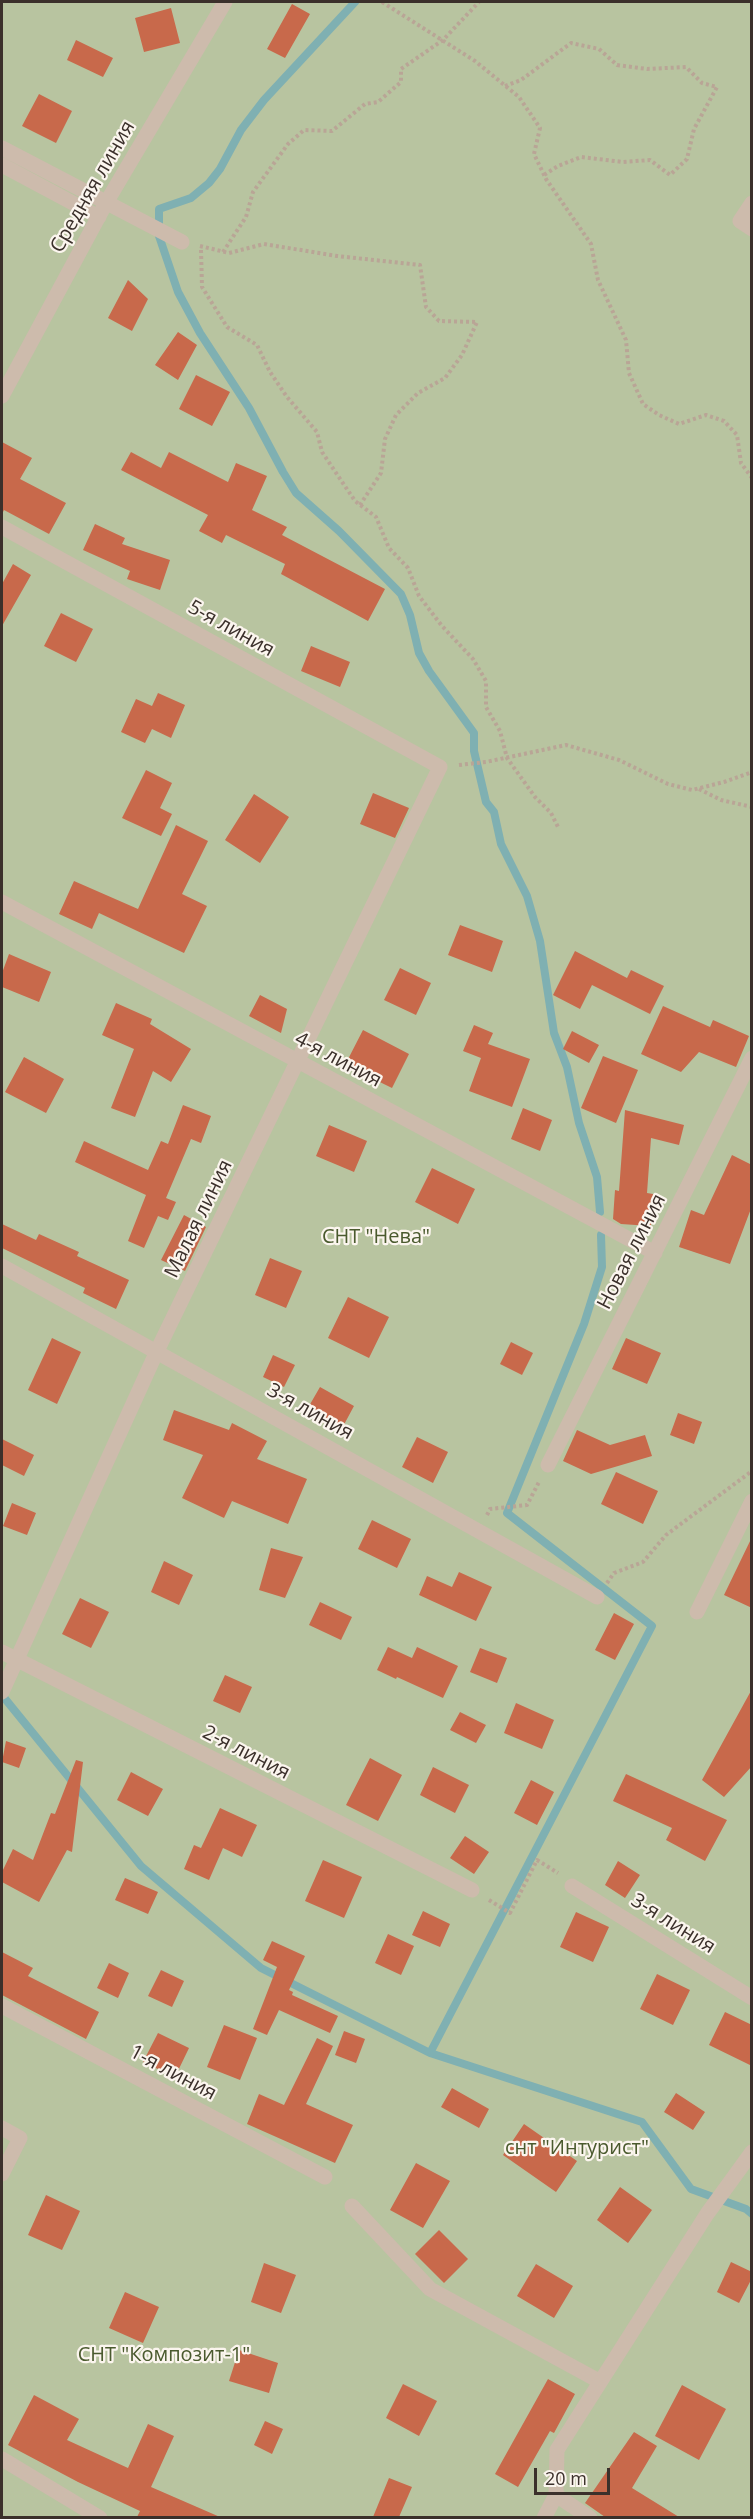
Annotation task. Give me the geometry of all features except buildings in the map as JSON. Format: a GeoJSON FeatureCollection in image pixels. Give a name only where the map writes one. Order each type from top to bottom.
{"type":"FeatureCollection","features":[{"type":"Feature","properties":{"kind":"street","name":"Средняя линия"},"geometry":{"type":"LineString","coordinates":[[2,396],[106,203],[225,2]]}},
{"type":"Feature","properties":{"kind":"street"},"geometry":{"type":"LineString","coordinates":[[2,148],[177,240]]}},
{"type":"Feature","properties":{"kind":"street"},"geometry":{"type":"LineString","coordinates":[[2,165],[99,217]]}},
{"type":"Feature","properties":{"kind":"street"},"geometry":{"type":"LineString","coordinates":[[746,225],[752,203]]}},
{"type":"Feature","properties":{"kind":"street","name":"5-я линия"},"geometry":{"type":"LineString","coordinates":[[2,527],[440,768]]}},
{"type":"Feature","properties":{"kind":"street","name":"Малая линия"},"geometry":{"type":"LineString","coordinates":[[5,1684],[157,1351],[299,1063],[440,768]]}},
{"type":"Feature","properties":{"kind":"street","name":"4-я линия"},"geometry":{"type":"LineString","coordinates":[[2,902],[656,1253]]}},
{"type":"Feature","properties":{"kind":"street","name":"Новая линия"},"geometry":{"type":"LineString","coordinates":[[548,1465],[752,1058]]}},
{"type":"Feature","properties":{"kind":"street","name":"3-я линия"},"geometry":{"type":"LineString","coordinates":[[2,1266],[597,1597]]}},
{"type":"Feature","properties":{"kind":"street"},"geometry":{"type":"LineString","coordinates":[[697,1612],[752,1501]]}},
{"type":"Feature","properties":{"kind":"street","name":"2-я линия"},"geometry":{"type":"LineString","coordinates":[[2,1652],[472,1890]]}},
{"type":"Feature","properties":{"kind":"street","name":"3-я линия"},"geometry":{"type":"LineString","coordinates":[[572,1886],[752,1998]]}},
{"type":"Feature","properties":{"kind":"street","name":"1-я линия"},"geometry":{"type":"LineString","coordinates":[[2,2006],[325,2177]]}},
{"type":"Feature","properties":{"kind":"street"},"geometry":{"type":"LineString","coordinates":[[2,2128],[20,2138],[2,2174]]}},
{"type":"Feature","properties":{"kind":"street"},"geometry":{"type":"LineString","coordinates":[[544,2517],[556,2495],[557,2450],[707,2214],[752,2152]]}},
{"type":"Feature","properties":{"kind":"street"},"geometry":{"type":"LineString","coordinates":[[352,2206],[430,2289],[599,2381]]}},
{"type":"Feature","properties":{"kind":"street"},"geometry":{"type":"LineString","coordinates":[[2,2459],[100,2517]]}},
{"type":"Feature","properties":{"kind":"street"},"geometry":{"type":"LineString","coordinates":[[556,2495],[590,2517]]}},
{"type":"Feature","properties":{"kind":"path"},"geometry":{"type":"LineString","coordinates":[[383,2],[443,40],[519,97],[540,128],[534,154],[544,175],[591,244],[598,280],[626,340],[629,373],[643,404],[659,415],[679,424],[705,415],[724,421],[737,435],[741,463],[752,478]]}},
{"type":"Feature","properties":{"kind":"path"},"geometry":{"type":"LineString","coordinates":[[223,252],[246,217],[253,192],[288,144],[304,130],[332,131],[365,104],[378,102],[401,82],[401,69],[443,40],[479,2]]}},
{"type":"Feature","properties":{"kind":"path"},"geometry":{"type":"LineString","coordinates":[[505,86],[521,80],[571,43],[598,49],[617,65],[647,69],[686,67],[702,83],[717,87],[694,129],[687,159],[670,175],[650,160],[623,162],[581,157],[558,166],[544,175]]}},
{"type":"Feature","properties":{"kind":"path"},"geometry":{"type":"LineString","coordinates":[[177,240],[229,253],[264,244],[337,256],[420,265],[426,307],[439,321],[477,322],[462,355],[445,378],[418,393],[396,415],[385,439],[381,473],[360,505]]}},
{"type":"Feature","properties":{"kind":"path"},"geometry":{"type":"LineString","coordinates":[[201,247],[201,287],[227,327],[257,345],[270,372],[287,398],[317,432],[322,452],[360,505],[376,518],[389,548],[408,568],[419,596],[442,626],[473,659],[486,681],[486,707],[500,730],[507,758],[535,797],[551,813],[558,827]]}},
{"type":"Feature","properties":{"kind":"path"},"geometry":{"type":"LineString","coordinates":[[440,768],[486,762],[566,745],[619,760],[668,784],[692,790],[752,772]]}},
{"type":"Feature","properties":{"kind":"path"},"geometry":{"type":"LineString","coordinates":[[698,789],[721,800],[752,807]]}},
{"type":"Feature","properties":{"kind":"path"},"geometry":{"type":"LineString","coordinates":[[490,1509],[527,1505],[548,1465]]}},
{"type":"Feature","properties":{"kind":"path"},"geometry":{"type":"LineString","coordinates":[[614,1573],[643,1562],[666,1535],[752,1471]]}},
{"type":"Feature","properties":{"kind":"path"},"geometry":{"type":"LineString","coordinates":[[472,1890],[510,1913],[537,1860],[555,1871],[572,1886]]}},
{"type":"Feature","properties":{"kind":"green space"},"geometry":{"type":"Polygon","coordinates":[[[2,2],[751,2],[751,2517],[2,2517],[2,2]]]}},
{"type":"Feature","properties":{"kind":"waterway"},"geometry":{"type":"LineString","coordinates":[[355,2],[264,100],[241,130],[220,169],[209,183],[191,198],[159,209],[159,236],[178,292],[200,333],[249,408],[296,493],[339,531],[401,594],[410,615],[419,653],[429,671],[474,733],[474,751],[486,802],[494,812],[501,844],[527,896],[540,941],[554,1033],[567,1067],[579,1123],[597,1177],[600,1212]]}},
{"type":"Feature","properties":{"kind":"waterway"},"geometry":{"type":"LineString","coordinates":[[430,2053],[652,1626],[507,1513],[584,1324],[602,1267],[601,1235]]}},
{"type":"Feature","properties":{"kind":"waterway"},"geometry":{"type":"LineString","coordinates":[[2,1695],[141,1866],[261,1968],[430,2053],[642,2122],[691,2189],[746,2209],[752,2214]]}},
{"type":"Feature","properties":{"kind":"park label","name":"СНТ \"Нева\""},"geometry":{"type":"Point","coordinates":[376,1237]}},
{"type":"Feature","properties":{"kind":"park label","name":"снт \"Интурист\""},"geometry":{"type":"Point","coordinates":[577,2148]}},
{"type":"Feature","properties":{"kind":"park label","name":"СНТ \"Композит-1\""},"geometry":{"type":"Point","coordinates":[164,2355]}}]}
